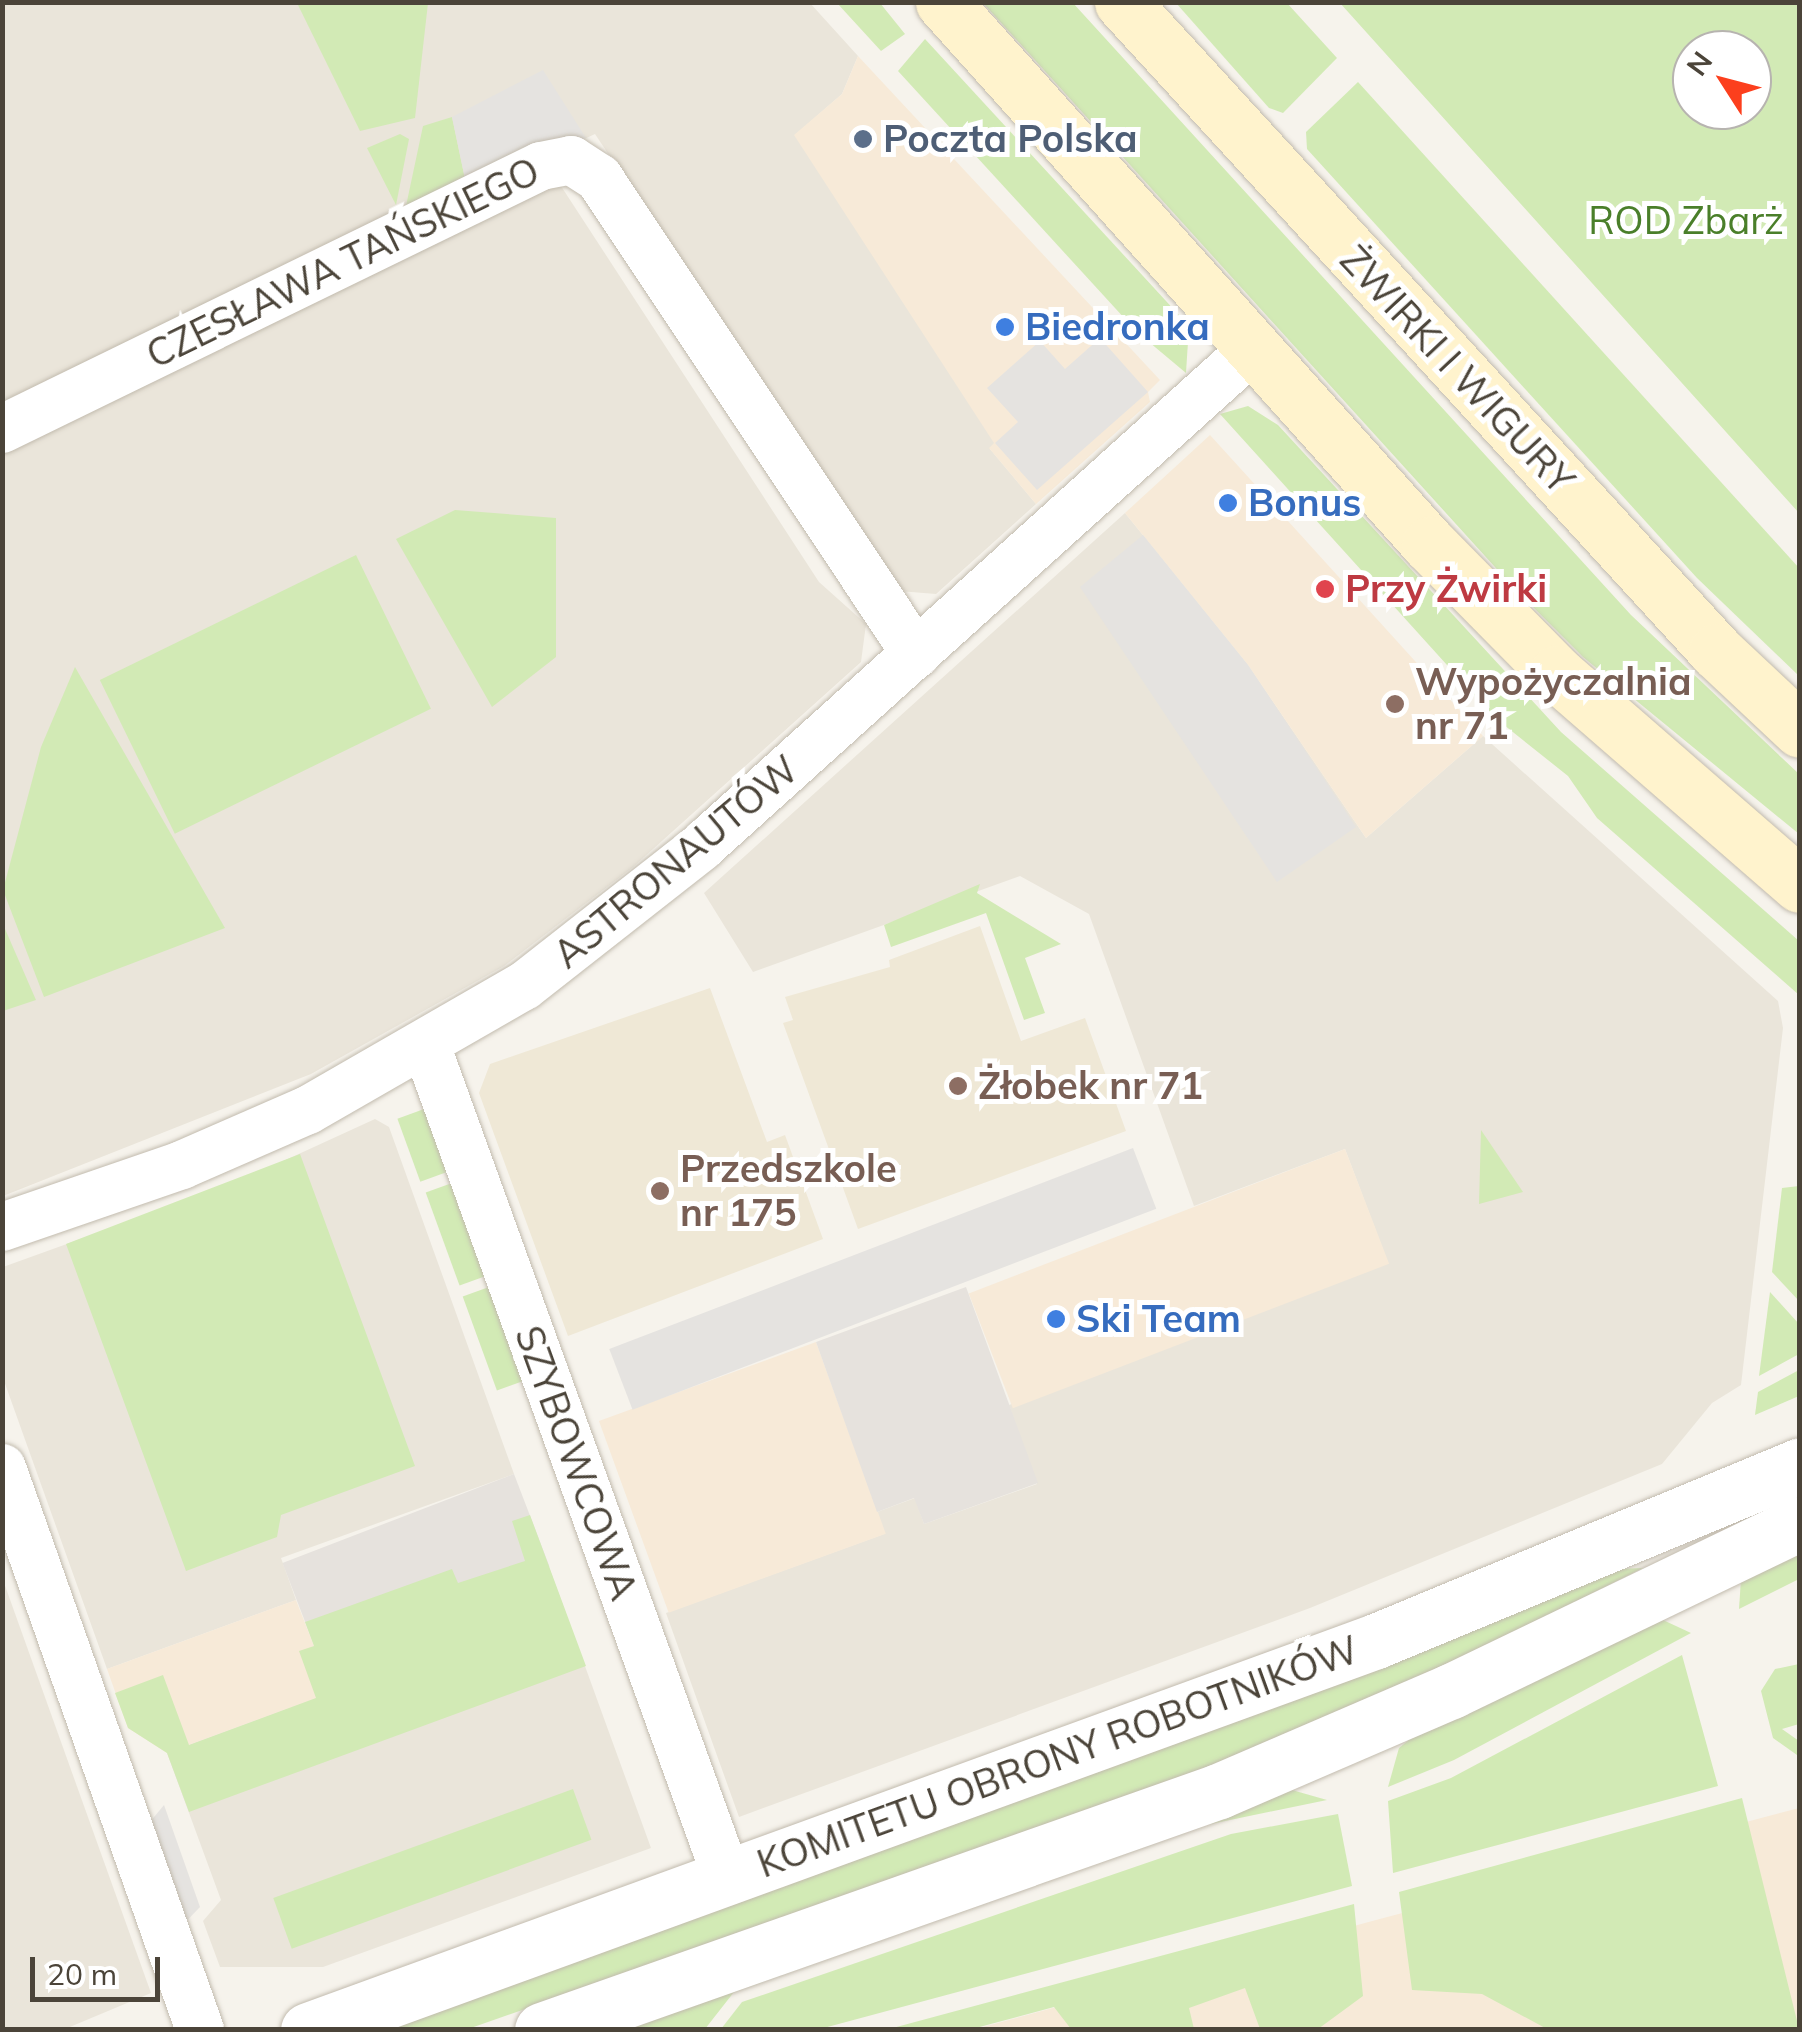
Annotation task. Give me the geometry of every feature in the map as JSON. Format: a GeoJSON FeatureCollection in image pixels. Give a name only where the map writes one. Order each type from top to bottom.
{"type":"FeatureCollection","features":[{"type":"Feature","properties":{"kind":"main road"},"geometry":{"type":"LineString","coordinates":[[943,2],[1254,349],[1556,673],[1800,885]]}},
{"type":"Feature","properties":{"kind":"main road","name":"ŻWIRKI I WIGURY"},"geometry":{"type":"LineString","coordinates":[[1122,2],[1716,651],[1800,730]]}},
{"type":"Feature","properties":{"kind":"street","name":"CZESŁAWA TAŃSKIEGO"},"geometry":{"type":"LineString","coordinates":[[2,430],[541,166],[570,160],[599,178],[916,654]]}},
{"type":"Feature","properties":{"kind":"street","name":"ASTRONAUTÓW"},"geometry":{"type":"LineString","coordinates":[[2,1227],[182,1165],[428,1048],[619,917],[1254,349]]}},
{"type":"Feature","properties":{"kind":"street","name":"SZYBOWCOWA"},"geometry":{"type":"LineString","coordinates":[[428,1048],[727,1878]]}},
{"type":"Feature","properties":{"kind":"street","name":"KOMITETU OBRONY ROBOTNIKÓW"},"geometry":{"type":"LineString","coordinates":[[308,2030],[1376,1641],[1800,1465]]}},
{"type":"Feature","properties":{"kind":"street"},"geometry":{"type":"LineString","coordinates":[[2,1468],[200,2030]]}},
{"type":"Feature","properties":{"kind":"street","name":"KOMITETU OBRONY ROBOTNIKÓW"},"geometry":{"type":"LineString","coordinates":[[542,2030],[1219,1791],[1451,1691],[1800,1523]]}},
{"type":"Feature","properties":{"kind":"shaded area"},"geometry":{"type":"Polygon","coordinates":[[[3,3],[810,3],[858,56],[842,94],[795,135],[995,443],[990,449],[1036,504],[936,594],[899,591],[595,134],[3,411],[3,3]]]}},
{"type":"Feature","properties":{"kind":"shaded area"},"geometry":{"type":"Polygon","coordinates":[[[858,56],[1160,380],[1148,392],[1150,402],[1036,504],[989,448],[994,443],[794,135],[842,94],[858,56]]]}},
{"type":"Feature","properties":{"kind":"shaded area"},"geometry":{"type":"Polygon","coordinates":[[[543,70],[586,138],[468,193],[452,117],[543,70]]]}},
{"type":"Feature","properties":{"kind":"shaded area"},"geometry":{"type":"Polygon","coordinates":[[[559,183],[819,582],[866,624],[861,662],[633,867],[504,966],[311,1074],[3,1196],[3,453],[559,183]]]}},
{"type":"Feature","properties":{"kind":"shaded area"},"geometry":{"type":"Polygon","coordinates":[[[1100,338],[1148,392],[1037,490],[995,443],[1018,422],[987,388],[1040,341],[1065,369],[1100,338]]]}},
{"type":"Feature","properties":{"kind":"shaded area"},"geometry":{"type":"Polygon","coordinates":[[[1210,435],[1483,736],[1366,838],[1248,665],[1125,513],[1210,435]]]}},
{"type":"Feature","properties":{"kind":"shaded area"},"geometry":{"type":"Polygon","coordinates":[[[1125,513],[1248,665],[1366,838],[1483,736],[1778,1001],[1783,1028],[1741,1385],[1712,1403],[1662,1464],[1310,1608],[739,1817],[666,1613],[884,1534],[877,1512],[915,1498],[924,1524],[1037,1484],[1009,1405],[1388,1263],[1345,1149],[1194,1206],[1089,914],[1020,876],[753,972],[704,893],[1125,513]]]}},
{"type":"Feature","properties":{"kind":"shaded area"},"geometry":{"type":"Polygon","coordinates":[[[1143,535],[1248,665],[1356,827],[1277,882],[1080,587],[1143,535]]]}},
{"type":"Feature","properties":{"kind":"shaded area","name":"Żłobek nr 71"},"geometry":{"type":"Polygon","coordinates":[[[980,926],[1021,1041],[1085,1018],[1126,1131],[858,1229],[783,1023],[793,1020],[785,997],[890,967],[889,960],[980,926]]]}},
{"type":"Feature","properties":{"kind":"shaded area","name":"Przedszkole nr 175"},"geometry":{"type":"Polygon","coordinates":[[[710,988],[767,1142],[785,1135],[823,1239],[568,1336],[479,1093],[490,1064],[710,988]]]}},
{"type":"Feature","properties":{"kind":"shaded area"},"geometry":{"type":"Polygon","coordinates":[[[375,1119],[389,1127],[514,1474],[281,1558],[296,1600],[107,1669],[3,1378],[3,1267],[233,1184],[375,1119]]]}},
{"type":"Feature","properties":{"kind":"shaded area"},"geometry":{"type":"Polygon","coordinates":[[[1133,1148],[1156,1209],[633,1410],[609,1349],[1133,1148]]]}},
{"type":"Feature","properties":{"kind":"shaded area"},"geometry":{"type":"Polygon","coordinates":[[[1345,1149],[1389,1264],[1013,1408],[969,1293],[1345,1149]]]}},
{"type":"Feature","properties":{"kind":"shaded area"},"geometry":{"type":"Polygon","coordinates":[[[966,1287],[1038,1483],[924,1524],[914,1498],[877,1512],[816,1342],[966,1287]]]}},
{"type":"Feature","properties":{"kind":"shaded area"},"geometry":{"type":"Polygon","coordinates":[[[816,1342],[886,1534],[669,1613],[599,1421],[816,1342]]]}},
{"type":"Feature","properties":{"kind":"shaded area"},"geometry":{"type":"Polygon","coordinates":[[[514,1474],[549,1566],[318,1655],[282,1563],[514,1474]]]}},
{"type":"Feature","properties":{"kind":"shaded area"},"geometry":{"type":"Polygon","coordinates":[[[549,1567],[651,1848],[323,1967],[220,1967],[203,1921],[221,1900],[167,1753],[316,1698],[549,1567]]]}},
{"type":"Feature","properties":{"kind":"shaded area"},"geometry":{"type":"Polygon","coordinates":[[[3,1580],[151,1993],[65,2029],[3,2029],[3,1580]]]}},
{"type":"Feature","properties":{"kind":"shaded area"},"geometry":{"type":"Polygon","coordinates":[[[296,1600],[314,1646],[300,1652],[317,1698],[167,1753],[128,1728],[107,1669],[296,1600]]]}},
{"type":"Feature","properties":{"kind":"shaded area"},"geometry":{"type":"Polygon","coordinates":[[[164,1805],[200,1907],[174,1934],[140,1834],[164,1805]]]}},
{"type":"Feature","properties":{"kind":"shaded area"},"geometry":{"type":"Polygon","coordinates":[[[1799,1808],[1799,2029],[972,2030],[1376,1920],[1799,1808]]]}},
{"type":"Feature","properties":{"kind":"green space"},"geometry":{"type":"Polygon","coordinates":[[[297,3],[428,3],[415,118],[360,131],[297,3]]]}},
{"type":"Feature","properties":{"kind":"green space"},"geometry":{"type":"Polygon","coordinates":[[[837,3],[880,3],[905,34],[881,51],[837,3]]]}},
{"type":"Feature","properties":{"kind":"green space"},"geometry":{"type":"Polygon","coordinates":[[[983,3],[1073,3],[1631,615],[1799,774],[1799,834],[1583,657],[1514,588],[983,3]]]}},
{"type":"Feature","properties":{"kind":"green space"},"geometry":{"type":"Polygon","coordinates":[[[1176,3],[1287,3],[1337,58],[1283,113],[1269,108],[1176,3]]]}},
{"type":"Feature","properties":{"kind":"green space","name":"ROD Zbarż"},"geometry":{"type":"Polygon","coordinates":[[[1340,3],[1799,3],[1799,513],[1340,3]]]}},
{"type":"Feature","properties":{"kind":"green space"},"geometry":{"type":"Polygon","coordinates":[[[925,39],[1189,326],[1186,373],[1137,332],[898,71],[925,39]]]}},
{"type":"Feature","properties":{"kind":"green space"},"geometry":{"type":"Polygon","coordinates":[[[1358,82],[1799,568],[1799,676],[1697,578],[1307,149],[1306,132],[1358,82]]]}},
{"type":"Feature","properties":{"kind":"green space"},"geometry":{"type":"Polygon","coordinates":[[[452,117],[466,184],[406,206],[423,126],[452,117]]]}},
{"type":"Feature","properties":{"kind":"green space"},"geometry":{"type":"Polygon","coordinates":[[[400,134],[409,139],[396,205],[367,148],[400,134]]]}},
{"type":"Feature","properties":{"kind":"green space"},"geometry":{"type":"Polygon","coordinates":[[[1248,406],[1278,425],[1561,732],[1799,941],[1799,995],[1597,818],[1568,776],[1494,717],[1220,414],[1248,406]]]}},
{"type":"Feature","properties":{"kind":"green space"},"geometry":{"type":"Polygon","coordinates":[[[455,510],[556,518],[556,657],[492,707],[396,539],[455,510]]]}},
{"type":"Feature","properties":{"kind":"green space"},"geometry":{"type":"Polygon","coordinates":[[[356,555],[431,709],[175,834],[100,680],[356,555]]]}},
{"type":"Feature","properties":{"kind":"green space"},"geometry":{"type":"Polygon","coordinates":[[[75,667],[225,928],[44,997],[3,890],[41,747],[75,667]]]}},
{"type":"Feature","properties":{"kind":"green space"},"geometry":{"type":"Polygon","coordinates":[[[980,884],[977,893],[1061,944],[1025,958],[1045,1013],[1024,1020],[986,913],[891,947],[884,925],[980,884]]]}},
{"type":"Feature","properties":{"kind":"green space"},"geometry":{"type":"Polygon","coordinates":[[[2,922],[36,1000],[3,1011],[2,1011],[2,922]]]}},
{"type":"Feature","properties":{"kind":"green space"},"geometry":{"type":"Polygon","coordinates":[[[435,1105],[458,1168],[420,1182],[397,1119],[435,1105]]]}},
{"type":"Feature","properties":{"kind":"green space"},"geometry":{"type":"Polygon","coordinates":[[[1481,1130],[1523,1192],[1479,1204],[1481,1130]]]}},
{"type":"Feature","properties":{"kind":"green space"},"geometry":{"type":"Polygon","coordinates":[[[300,1154],[415,1466],[281,1515],[277,1537],[186,1571],[66,1244],[300,1154]]]}},
{"type":"Feature","properties":{"kind":"green space"},"geometry":{"type":"Polygon","coordinates":[[[452,1183],[486,1276],[460,1286],[426,1193],[452,1183]]]}},
{"type":"Feature","properties":{"kind":"green space"},"geometry":{"type":"Polygon","coordinates":[[[1800,1186],[1799,1301],[1772,1272],[1782,1188],[1800,1186]]]}},
{"type":"Feature","properties":{"kind":"green space"},"geometry":{"type":"Polygon","coordinates":[[[489,1287],[523,1381],[497,1391],[463,1297],[489,1287]]]}},
{"type":"Feature","properties":{"kind":"green space"},"geometry":{"type":"Polygon","coordinates":[[[1770,1292],[1799,1324],[1799,1354],[1759,1376],[1770,1292]]]}},
{"type":"Feature","properties":{"kind":"green space"},"geometry":{"type":"Polygon","coordinates":[[[1799,1370],[1799,1396],[1755,1415],[1758,1392],[1799,1370]]]}},
{"type":"Feature","properties":{"kind":"green space"},"geometry":{"type":"Polygon","coordinates":[[[530,1515],[586,1666],[189,1812],[167,1753],[128,1728],[115,1693],[163,1675],[189,1745],[316,1698],[299,1651],[314,1646],[305,1622],[452,1569],[458,1583],[525,1561],[512,1521],[530,1515]]]}},
{"type":"Feature","properties":{"kind":"green space"},"geometry":{"type":"Polygon","coordinates":[[[1799,1550],[1799,1579],[1739,1609],[1741,1579],[1799,1550]]]}},
{"type":"Feature","properties":{"kind":"green space"},"geometry":{"type":"Polygon","coordinates":[[[1643,1568],[1409,1684],[1197,1774],[468,2029],[369,2030],[1616,1569],[1643,1568]]]}},
{"type":"Feature","properties":{"kind":"green space"},"geometry":{"type":"Polygon","coordinates":[[[1663,1620],[1691,1633],[1454,1760],[1388,1787],[1399,1748],[1416,1734],[1663,1620]]]}},
{"type":"Feature","properties":{"kind":"green space"},"geometry":{"type":"Polygon","coordinates":[[[1682,1655],[1718,1786],[1393,1873],[1388,1801],[1451,1778],[1682,1655]]]}},
{"type":"Feature","properties":{"kind":"green space"},"geometry":{"type":"Polygon","coordinates":[[[1799,1664],[1799,1724],[1782,1729],[1799,1741],[1797,1755],[1773,1738],[1761,1691],[1775,1669],[1799,1664]]]}},
{"type":"Feature","properties":{"kind":"green space"},"geometry":{"type":"Polygon","coordinates":[[[573,1789],[591,1840],[292,1949],[273,1898],[573,1789]]]}},
{"type":"Feature","properties":{"kind":"green space"},"geometry":{"type":"Polygon","coordinates":[[[1292,1790],[1327,1800],[1206,1825],[734,1992],[705,2029],[630,2030],[651,2020],[1292,1790]]]}},
{"type":"Feature","properties":{"kind":"green space"},"geometry":{"type":"Polygon","coordinates":[[[1742,1798],[1799,2029],[1547,2029],[1482,1994],[1412,1990],[1399,1892],[1742,1798]]]}},
{"type":"Feature","properties":{"kind":"green space"},"geometry":{"type":"Polygon","coordinates":[[[1338,1814],[1352,1886],[820,2029],[721,2029],[742,2002],[1231,1834],[1338,1814]]]}},
{"type":"Feature","properties":{"kind":"green space"},"geometry":{"type":"Polygon","coordinates":[[[1354,1904],[1363,1996],[1318,2029],[1260,2029],[1245,1988],[1189,2008],[1194,2029],[1071,2029],[1054,2007],[972,2029],[889,2029],[1354,1904]]]}},
{"type":"Feature","properties":{"kind":"place","name":"Poczta Polska"},"geometry":{"type":"Point","coordinates":[863,139]}},
{"type":"Feature","properties":{"kind":"place","name":"Biedronka"},"geometry":{"type":"Point","coordinates":[1005,327]}},
{"type":"Feature","properties":{"kind":"place","name":"Bonus"},"geometry":{"type":"Point","coordinates":[1228,503]}},
{"type":"Feature","properties":{"kind":"place","name":"Przy Żwirki"},"geometry":{"type":"Point","coordinates":[1325,589]}},
{"type":"Feature","properties":{"kind":"place","name":"Wypożyczalnia nr 71"},"geometry":{"type":"Point","coordinates":[1395,704]}},
{"type":"Feature","properties":{"kind":"place","name":"Żłobek nr 71"},"geometry":{"type":"Point","coordinates":[958,1086]}},
{"type":"Feature","properties":{"kind":"place","name":"Przedszkole nr 175"},"geometry":{"type":"Point","coordinates":[660,1191]}},
{"type":"Feature","properties":{"kind":"place","name":"Ski Team"},"geometry":{"type":"Point","coordinates":[1056,1319]}}]}
